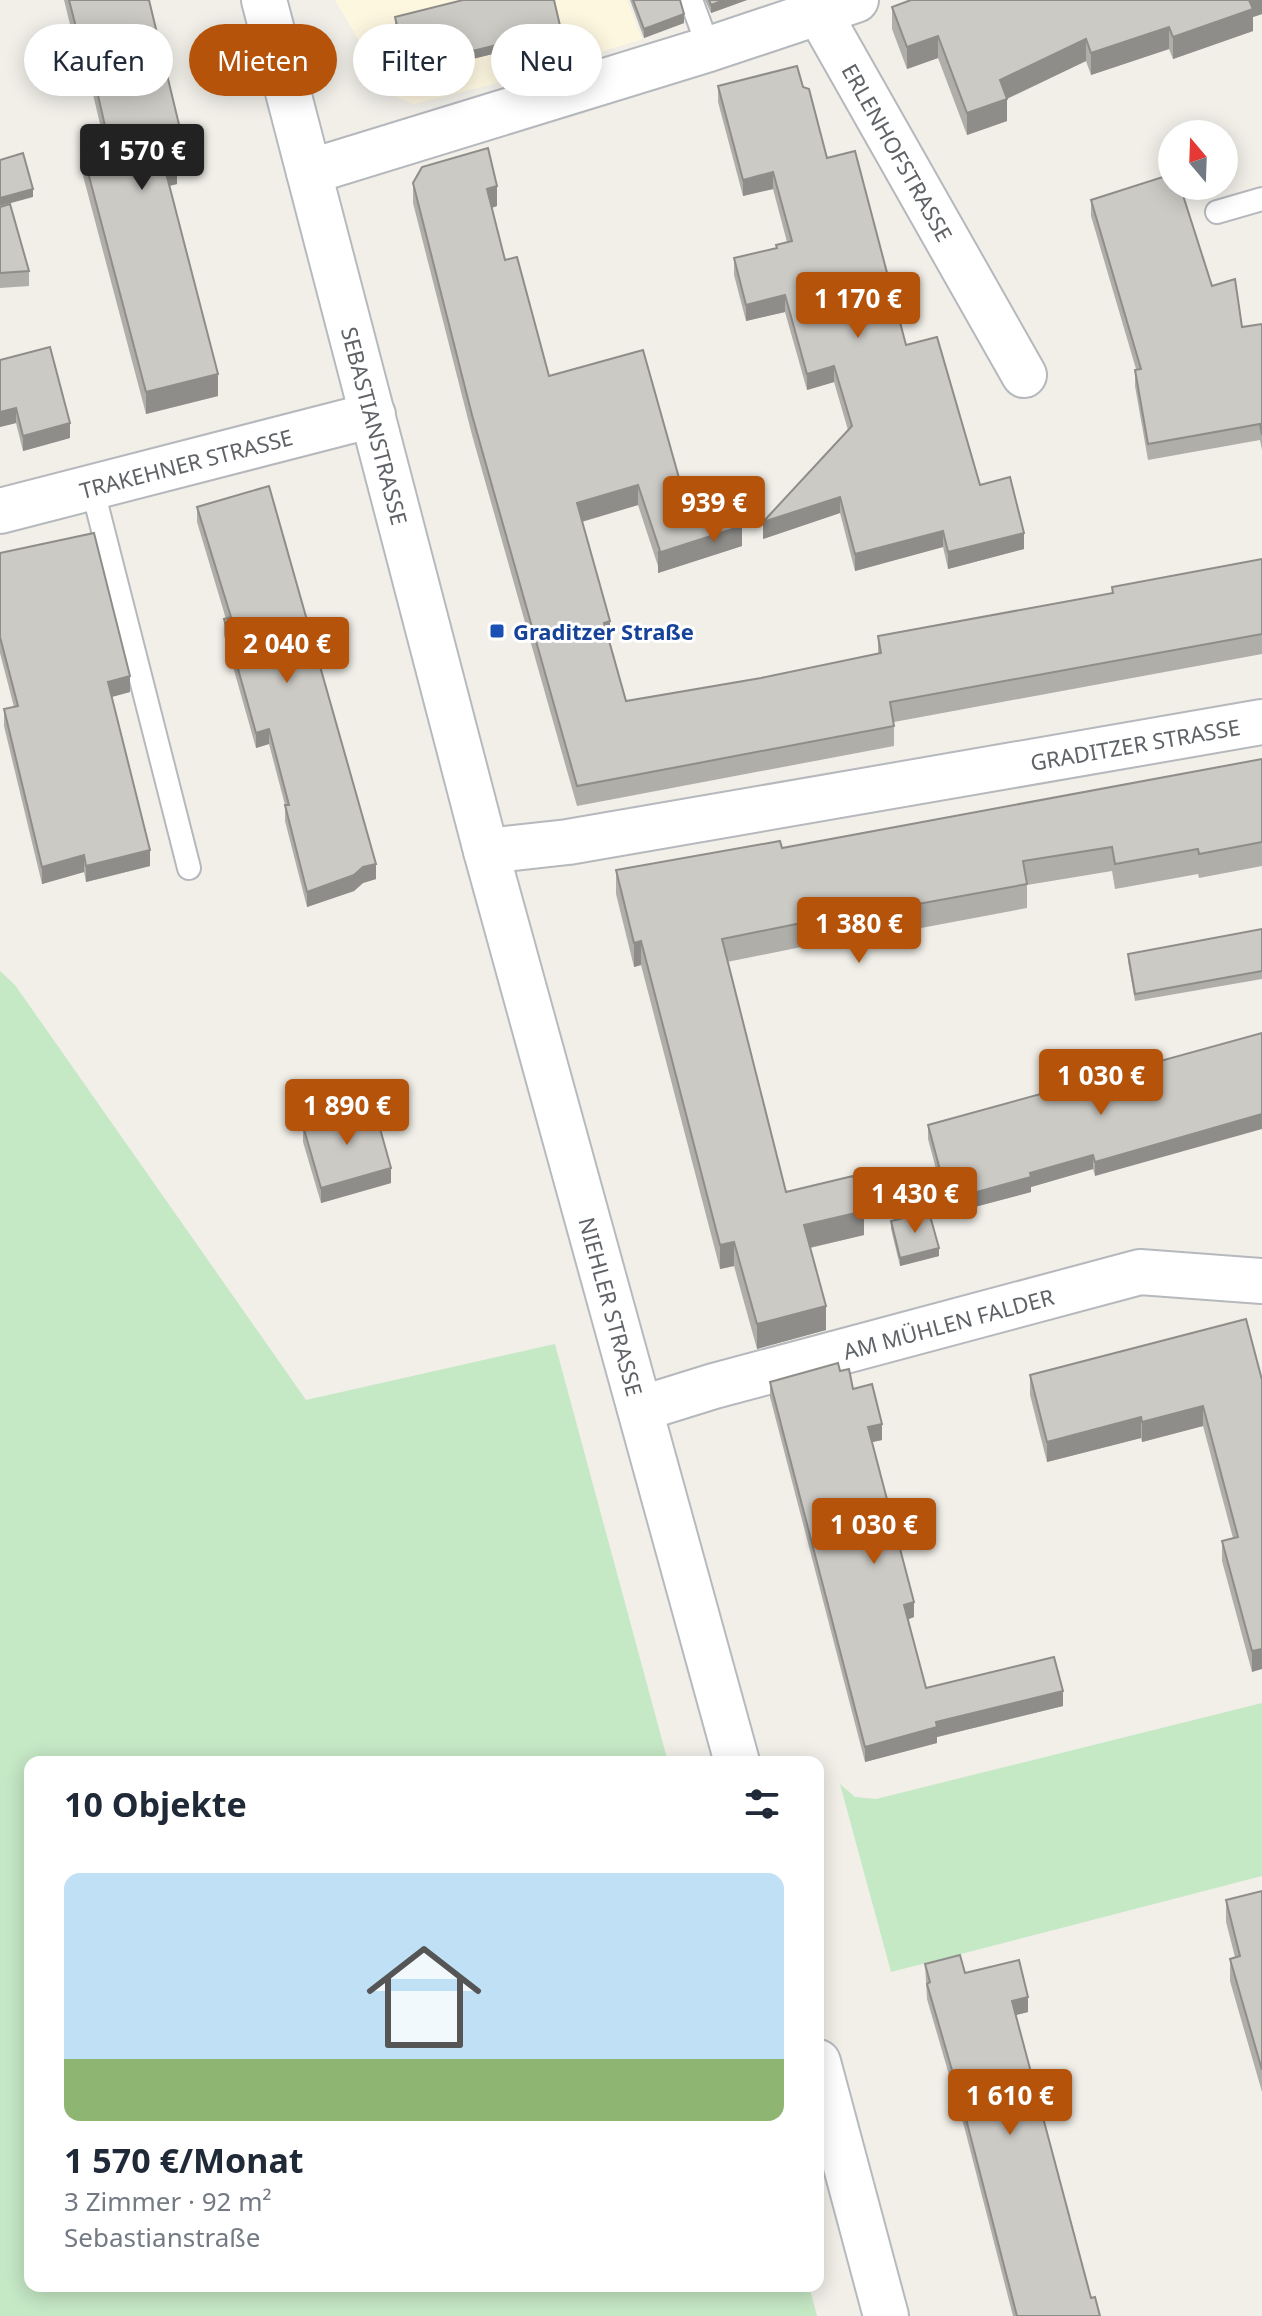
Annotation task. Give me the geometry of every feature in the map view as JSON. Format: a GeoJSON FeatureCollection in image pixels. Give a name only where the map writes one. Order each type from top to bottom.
{"type":"FeatureCollection","features":[{"type":"Feature","properties":{"kind":"street","name":"SEBASTIANSTRASSE"},"geometry":{"type":"LineString","coordinates":[[264,0],[486,851]]}},
{"type":"Feature","properties":{"kind":"street","name":"ERLENHOFSTRASSE"},"geometry":{"type":"LineString","coordinates":[[309,172],[709,49],[837,6],[1024,375]]}},
{"type":"Feature","properties":{"kind":"street","name":"TRAKEHNER STRASSE"},"geometry":{"type":"LineString","coordinates":[[0,511],[373,415]]}},
{"type":"Feature","properties":{"kind":"street","name":"GRADITZER STRASSE"},"geometry":{"type":"LineString","coordinates":[[486,851],[568,842],[1262,722]]}},
{"type":"Feature","properties":{"kind":"street","name":"NIEHLER STRASSE"},"geometry":{"type":"LineString","coordinates":[[486,851],[735,1756]]}},
{"type":"Feature","properties":{"kind":"street","name":"AM MÜHLEN FALDER"},"geometry":{"type":"LineString","coordinates":[[640,1409],[729,1382],[1140,1272],[1262,1281]]}},
{"type":"Feature","properties":{"kind":"street"},"geometry":{"type":"LineString","coordinates":[[824,2084],[886,2316]]}},
{"type":"Feature","properties":{"kind":"lane"},"geometry":{"type":"LineString","coordinates":[[691,0],[709,49]]}},
{"type":"Feature","properties":{"kind":"lane"},"geometry":{"type":"LineString","coordinates":[[1217,212],[1262,199]]}},
{"type":"Feature","properties":{"kind":"lane"},"geometry":{"type":"LineString","coordinates":[[92,487],[189,868]]}},
{"type":"Feature","properties":{"kind":"shaded area"},"geometry":{"type":"Polygon","coordinates":[[[335,0],[627,0],[642,39],[602,52],[602,24],[491,24],[491,85],[475,89],[475,24],[353,24],[353,31],[335,0]]]}},
{"type":"Feature","properties":{"kind":"shaded area"},"geometry":{"type":"Polygon","coordinates":[[[394,96],[446,96],[414,104],[394,96]]]}},
{"type":"Feature","properties":{"kind":"green space"},"geometry":{"type":"Polygon","coordinates":[[[0,971],[15,985],[306,1400],[555,1344],[666,1756],[24,1756],[24,2292],[811,2292],[817,2316],[0,2316],[0,971]]]}},
{"type":"Feature","properties":{"kind":"green space"},"geometry":{"type":"Polygon","coordinates":[[[1262,1703],[1262,1876],[891,1972],[840,1784],[855,1797],[876,1799],[1262,1703]]]}},
{"type":"Feature","properties":{"kind":"building"},"geometry":{"type":"Polygon","coordinates":[[[69,0],[149,0],[155,24],[75,24],[69,0]]]}},
{"type":"Feature","properties":{"kind":"building"},"geometry":{"type":"Polygon","coordinates":[[[463,0],[554,0],[560,24],[491,24],[491,46],[475,50],[475,24],[397,24],[395,17],[463,0]]]}},
{"type":"Feature","properties":{"kind":"building"},"geometry":{"type":"Polygon","coordinates":[[[633,0],[680,0],[684,14],[644,29],[633,0]]]}},
{"type":"Feature","properties":{"kind":"building"},"geometry":{"type":"Polygon","coordinates":[[[911,0],[1249,0],[1253,9],[1173,37],[1169,27],[1091,53],[1086,39],[1000,80],[1007,99],[967,113],[938,36],[907,47],[892,7],[911,0]]]}},
{"type":"Feature","properties":{"kind":"building"},"geometry":{"type":"Polygon","coordinates":[[[797,66],[803,87],[809,89],[827,158],[855,151],[906,345],[937,337],[980,485],[1010,477],[1024,533],[948,552],[943,531],[855,554],[840,497],[763,522],[852,426],[834,366],[807,374],[785,295],[746,305],[734,258],[777,248],[776,245],[792,241],[773,172],[743,180],[718,86],[797,66]]]}},
{"type":"Feature","properties":{"kind":"building"},"geometry":{"type":"Polygon","coordinates":[[[98,96],[172,96],[182,137],[171,140],[177,162],[164,165],[218,374],[146,392],[81,146],[108,139],[98,96]]]}},
{"type":"Feature","properties":{"kind":"building"},"geometry":{"type":"Polygon","coordinates":[[[488,148],[497,186],[487,189],[505,260],[517,257],[549,376],[643,350],[690,517],[709,496],[742,526],[658,553],[660,551],[638,485],[577,503],[610,621],[604,623],[626,701],[881,653],[878,636],[1113,593],[1112,587],[1262,559],[1262,634],[890,702],[894,726],[577,786],[472,415],[413,183],[422,167],[488,148]]]}},
{"type":"Feature","properties":{"kind":"building"},"geometry":{"type":"Polygon","coordinates":[[[23,153],[33,189],[0,198],[0,160],[23,153]]]}},
{"type":"Feature","properties":{"kind":"building"},"geometry":{"type":"Polygon","coordinates":[[[1158,178],[1158,200],[1184,200],[1212,286],[1235,279],[1242,327],[1262,324],[1262,435],[1260,424],[1148,444],[1135,370],[1141,369],[1091,200],[1158,178]]]}},
{"type":"Feature","properties":{"kind":"building"},"geometry":{"type":"Polygon","coordinates":[[[10,204],[29,271],[0,273],[0,207],[10,204]]]}},
{"type":"Feature","properties":{"kind":"building"},"geometry":{"type":"Polygon","coordinates":[[[50,347],[70,423],[23,436],[16,408],[0,412],[0,360],[50,347]]]}},
{"type":"Feature","properties":{"kind":"building"},"geometry":{"type":"Polygon","coordinates":[[[269,486],[376,864],[307,892],[269,729],[256,733],[224,619],[231,617],[197,507],[269,486]]]}},
{"type":"Feature","properties":{"kind":"building"},"geometry":{"type":"Polygon","coordinates":[[[94,533],[130,676],[108,682],[150,850],[86,866],[84,855],[42,867],[4,709],[18,706],[0,637],[0,553],[94,533]]]}},
{"type":"Feature","properties":{"kind":"building"},"geometry":{"type":"Polygon","coordinates":[[[1262,759],[1262,842],[1199,854],[1198,849],[1115,864],[1112,847],[1023,861],[1027,884],[852,916],[851,913],[722,939],[786,1192],[853,1176],[864,1211],[804,1225],[826,1306],[757,1324],[734,1242],[720,1245],[641,941],[634,943],[616,870],[780,841],[782,848],[1262,759]]]}},
{"type":"Feature","properties":{"kind":"building"},"geometry":{"type":"Polygon","coordinates":[[[1262,929],[1262,971],[1135,994],[1128,954],[1262,929]]]}},
{"type":"Feature","properties":{"kind":"building"},"geometry":{"type":"Polygon","coordinates":[[[1262,1033],[1262,1114],[1095,1162],[1093,1155],[1030,1173],[1031,1177],[948,1200],[928,1125],[1262,1033]]]}},
{"type":"Feature","properties":{"kind":"building"},"geometry":{"type":"Polygon","coordinates":[[[374,1107],[391,1168],[321,1188],[303,1126],[374,1107]]]}},
{"type":"Feature","properties":{"kind":"building"},"geometry":{"type":"Polygon","coordinates":[[[929,1212],[939,1248],[900,1258],[891,1221],[929,1212]]]}},
{"type":"Feature","properties":{"kind":"building"},"geometry":{"type":"Polygon","coordinates":[[[1246,1319],[1262,1380],[1262,1649],[1252,1651],[1222,1541],[1238,1537],[1203,1406],[1142,1422],[1141,1417],[1047,1442],[1030,1375],[1246,1319]]]}},
{"type":"Feature","properties":{"kind":"building"},"geometry":{"type":"Polygon","coordinates":[[[838,1363],[840,1371],[849,1369],[853,1389],[872,1384],[882,1424],[868,1427],[914,1602],[904,1605],[926,1688],[1054,1657],[1063,1691],[936,1722],[937,1727],[865,1747],[770,1382],[838,1363]]]}},
{"type":"Feature","properties":{"kind":"building"},"geometry":{"type":"Polygon","coordinates":[[[1262,1891],[1262,2070],[1230,1959],[1240,1956],[1226,1900],[1262,1891]]]}},
{"type":"Feature","properties":{"kind":"building"},"geometry":{"type":"Polygon","coordinates":[[[960,1955],[965,1973],[1019,1960],[1028,1997],[1012,2001],[1091,2298],[1095,2297],[1100,2316],[1017,2316],[965,2115],[927,1984],[930,1982],[925,1964],[960,1955]]]}},
{"type":"Feature","properties":{"kind":"place","name":"Graditzer Straße"},"geometry":{"type":"Point","coordinates":[497,631]}}]}
